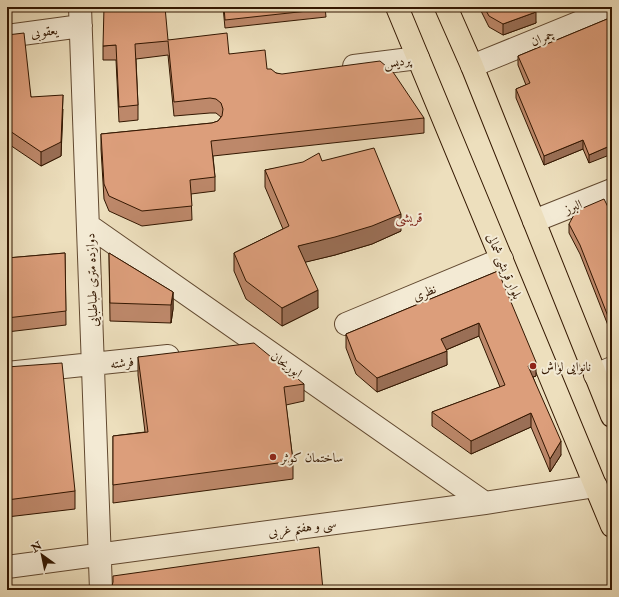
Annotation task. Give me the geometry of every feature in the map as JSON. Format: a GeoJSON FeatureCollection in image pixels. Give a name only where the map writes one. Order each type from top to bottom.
{"type":"FeatureCollection","features":[{"type":"Feature","properties":{"kind":"main road","name":"بلوار قریشی شمالی"},"geometry":{"type":"LineString","coordinates":[[398,7],[612,526]]}},
{"type":"Feature","properties":{"kind":"main road"},"geometry":{"type":"LineString","coordinates":[[446,7],[472,66],[534,221],[604,371],[612,416]]}},
{"type":"Feature","properties":{"kind":"street","name":"چمران"},"geometry":{"type":"LineString","coordinates":[[472,66],[612,9]]}},
{"type":"Feature","properties":{"kind":"street","name":"یعقوبی"},"geometry":{"type":"LineString","coordinates":[[7,36],[81,17]]}},
{"type":"Feature","properties":{"kind":"street","name":"دوازده متری طباطبایی"},"geometry":{"type":"LineString","coordinates":[[81,17],[93,137],[88,226],[101,590]]}},
{"type":"Feature","properties":{"kind":"street","name":"پردیس"},"geometry":{"type":"LineString","coordinates":[[334,69],[418,58]]}},
{"type":"Feature","properties":{"kind":"street","name":"البرز"},"geometry":{"type":"LineString","coordinates":[[534,221],[612,190]]}},
{"type":"Feature","properties":{"kind":"street","name":"ابوریحان"},"geometry":{"type":"LineString","coordinates":[[88,226],[261,345],[485,503]]}},
{"type":"Feature","properties":{"kind":"street","name":"نظری"},"geometry":{"type":"LineString","coordinates":[[346,324],[502,259]]}},
{"type":"Feature","properties":{"kind":"street"},"geometry":{"type":"LineString","coordinates":[[230,349],[261,345]]}},
{"type":"Feature","properties":{"kind":"street","name":"فرشته"},"geometry":{"type":"LineString","coordinates":[[7,373],[94,365],[185,354]]}},
{"type":"Feature","properties":{"kind":"street","name":"سی و هفتم غربی"},"geometry":{"type":"LineString","coordinates":[[7,567],[485,503],[596,486]]}},
{"type":"Feature","properties":{"kind":"building"},"geometry":{"type":"Polygon","coordinates":[[[104,7],[165,7],[168,40],[227,33],[229,54],[265,50],[267,69],[271,69],[276,73],[282,74],[380,61],[393,72],[424,118],[211,141],[215,177],[190,180],[192,206],[142,211],[109,196],[104,184],[101,134],[212,123],[218,121],[222,116],[223,109],[221,103],[216,99],[210,98],[174,102],[168,41],[135,44],[138,105],[119,107],[116,45],[103,46],[104,7]]]}},
{"type":"Feature","properties":{"kind":"building"},"geometry":{"type":"Polygon","coordinates":[[[224,7],[325,7],[326,9],[225,20],[224,7]]]}},
{"type":"Feature","properties":{"kind":"building"},"geometry":{"type":"Polygon","coordinates":[[[484,7],[533,7],[536,12],[503,24],[489,16],[484,7]]]}},
{"type":"Feature","properties":{"kind":"building"},"geometry":{"type":"Polygon","coordinates":[[[612,17],[612,145],[589,155],[583,140],[544,156],[516,89],[530,83],[518,56],[612,17]]]}},
{"type":"Feature","properties":{"kind":"building"},"geometry":{"type":"Polygon","coordinates":[[[24,33],[31,97],[63,95],[61,142],[41,152],[7,129],[7,35],[24,33]]]}},
{"type":"Feature","properties":{"kind":"building"},"geometry":{"type":"Polygon","coordinates":[[[374,148],[401,214],[372,226],[298,246],[318,290],[282,308],[246,281],[234,253],[289,226],[265,170],[303,162],[319,153],[322,161],[374,148]]]}},
{"type":"Feature","properties":{"kind":"building"},"geometry":{"type":"Polygon","coordinates":[[[604,199],[608,207],[612,205],[612,324],[580,245],[569,224],[576,211],[604,199]]]}},
{"type":"Feature","properties":{"kind":"building"},"geometry":{"type":"Polygon","coordinates":[[[65,253],[66,311],[7,318],[7,258],[65,253]]]}},
{"type":"Feature","properties":{"kind":"building"},"geometry":{"type":"Polygon","coordinates":[[[109,253],[173,292],[171,305],[110,303],[109,253]]]}},
{"type":"Feature","properties":{"kind":"building"},"geometry":{"type":"Polygon","coordinates":[[[498,271],[536,362],[528,366],[561,441],[550,459],[531,413],[471,441],[432,412],[505,385],[479,323],[441,339],[447,351],[377,378],[356,360],[346,334],[498,271]]]}},
{"type":"Feature","properties":{"kind":"building"},"geometry":{"type":"Polygon","coordinates":[[[254,343],[304,384],[284,387],[293,461],[113,485],[113,436],[148,432],[138,357],[254,343]]]}},
{"type":"Feature","properties":{"kind":"building"},"geometry":{"type":"Polygon","coordinates":[[[62,363],[75,491],[7,500],[7,367],[62,363]]]}},
{"type":"Feature","properties":{"kind":"building"},"geometry":{"type":"Polygon","coordinates":[[[319,547],[323,590],[111,590],[113,576],[319,547]]]}},
{"type":"Feature","properties":{"kind":"place","name":"نانوایی لواش"},"geometry":{"type":"Point","coordinates":[533,366]}},
{"type":"Feature","properties":{"kind":"place","name":"ساختمان کوثر"},"geometry":{"type":"Point","coordinates":[273,457]}},
{"type":"Feature","properties":{"kind":"district","name":"قریشی"},"geometry":{"type":"Point","coordinates":[409,217]}}]}
